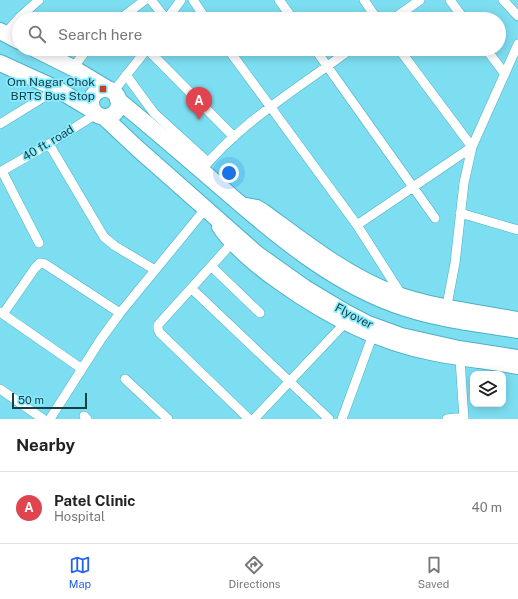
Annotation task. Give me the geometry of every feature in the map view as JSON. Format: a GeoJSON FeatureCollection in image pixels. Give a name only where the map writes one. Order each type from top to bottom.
{"type":"FeatureCollection","features":[{"type":"Feature","properties":{"kind":"highway"},"geometry":{"type":"LineString","coordinates":[[2,32],[12,37]]}},
{"type":"Feature","properties":{"kind":"highway"},"geometry":{"type":"LineString","coordinates":[[49,56],[73,68],[113,94],[205,166],[240,203],[276,234],[321,266],[347,282],[379,298],[405,308],[444,319],[518,330]]}},
{"type":"Feature","properties":{"kind":"highway","name":"Flyover"},"geometry":{"type":"LineString","coordinates":[[0,63],[56,89],[98,114],[257,254],[304,288],[370,330],[426,342],[518,358]]}},
{"type":"Feature","properties":{"kind":"highway"},"geometry":{"type":"LineString","coordinates":[[97,91],[113,94],[117,110],[114,114],[98,114],[91,105],[93,95],[97,91]]}},
{"type":"Feature","properties":{"kind":"main road"},"geometry":{"type":"LineString","coordinates":[[240,203],[257,206],[264,210],[308,242],[352,271],[379,285],[401,294],[447,305],[518,318]]}},
{"type":"Feature","properties":{"kind":"main road"},"geometry":{"type":"LineString","coordinates":[[211,213],[218,227],[232,244],[271,278],[300,298],[344,324],[370,330],[408,349],[518,368]]}},
{"type":"Feature","properties":{"kind":"street"},"geometry":{"type":"LineString","coordinates":[[26,12],[39,0]]}},
{"type":"Feature","properties":{"kind":"street"},"geometry":{"type":"LineString","coordinates":[[129,12],[145,0]]}},
{"type":"Feature","properties":{"kind":"street"},"geometry":{"type":"LineString","coordinates":[[151,0],[160,12]]}},
{"type":"Feature","properties":{"kind":"street"},"geometry":{"type":"LineString","coordinates":[[172,12],[181,0]]}},
{"type":"Feature","properties":{"kind":"street"},"geometry":{"type":"LineString","coordinates":[[192,0],[201,12]]}},
{"type":"Feature","properties":{"kind":"street"},"geometry":{"type":"LineString","coordinates":[[279,0],[288,12]]}},
{"type":"Feature","properties":{"kind":"street"},"geometry":{"type":"LineString","coordinates":[[364,0],[372,12]]}},
{"type":"Feature","properties":{"kind":"street"},"geometry":{"type":"LineString","coordinates":[[403,12],[420,0]]}},
{"type":"Feature","properties":{"kind":"street"},"geometry":{"type":"LineString","coordinates":[[450,0],[459,12]]}},
{"type":"Feature","properties":{"kind":"street"},"geometry":{"type":"LineString","coordinates":[[502,0],[518,16]]}},
{"type":"Feature","properties":{"kind":"street"},"geometry":{"type":"LineString","coordinates":[[2,32],[12,24]]}},
{"type":"Feature","properties":{"kind":"street"},"geometry":{"type":"LineString","coordinates":[[447,305],[455,263],[460,213],[472,147],[518,44]]}},
{"type":"Feature","properties":{"kind":"street"},"geometry":{"type":"LineString","coordinates":[[73,68],[82,56]]}},
{"type":"Feature","properties":{"kind":"street"},"geometry":{"type":"LineString","coordinates":[[113,94],[141,56]]}},
{"type":"Feature","properties":{"kind":"street"},"geometry":{"type":"LineString","coordinates":[[154,56],[234,137]]}},
{"type":"Feature","properties":{"kind":"street"},"geometry":{"type":"LineString","coordinates":[[233,56],[357,225],[401,294]]}},
{"type":"Feature","properties":{"kind":"street"},"geometry":{"type":"LineString","coordinates":[[320,56],[435,218]]}},
{"type":"Feature","properties":{"kind":"street"},"geometry":{"type":"LineString","coordinates":[[126,75],[154,113],[205,166],[234,137],[342,56]]}},
{"type":"Feature","properties":{"kind":"street"},"geometry":{"type":"LineString","coordinates":[[404,56],[472,147]]}},
{"type":"Feature","properties":{"kind":"street"},"geometry":{"type":"LineString","coordinates":[[491,56],[505,74]]}},
{"type":"Feature","properties":{"kind":"street"},"geometry":{"type":"LineString","coordinates":[[0,124],[56,89]]}},
{"type":"Feature","properties":{"kind":"street","name":"40 ft. road"},"geometry":{"type":"LineString","coordinates":[[1,171],[98,114]]}},
{"type":"Feature","properties":{"kind":"street"},"geometry":{"type":"LineString","coordinates":[[49,144],[104,237],[155,270]]}},
{"type":"Feature","properties":{"kind":"street"},"geometry":{"type":"LineString","coordinates":[[357,225],[472,147]]}},
{"type":"Feature","properties":{"kind":"street"},"geometry":{"type":"LineString","coordinates":[[1,171],[39,243]]}},
{"type":"Feature","properties":{"kind":"street"},"geometry":{"type":"LineString","coordinates":[[50,419],[120,313],[155,270],[211,213]]}},
{"type":"Feature","properties":{"kind":"street"},"geometry":{"type":"LineString","coordinates":[[460,213],[518,230]]}},
{"type":"Feature","properties":{"kind":"street"},"geometry":{"type":"LineString","coordinates":[[232,244],[158,325],[158,329],[160,333],[249,419]]}},
{"type":"Feature","properties":{"kind":"street"},"geometry":{"type":"LineString","coordinates":[[82,369],[2,313],[35,268],[40,264],[44,264],[120,313]]}},
{"type":"Feature","properties":{"kind":"street"},"geometry":{"type":"LineString","coordinates":[[212,267],[260,313]]}},
{"type":"Feature","properties":{"kind":"street"},"geometry":{"type":"LineString","coordinates":[[192,289],[291,381],[329,419]]}},
{"type":"Feature","properties":{"kind":"street"},"geometry":{"type":"LineString","coordinates":[[254,419],[344,324]]}},
{"type":"Feature","properties":{"kind":"street"},"geometry":{"type":"LineString","coordinates":[[342,419],[370,330]]}},
{"type":"Feature","properties":{"kind":"street"},"geometry":{"type":"LineString","coordinates":[[447,419],[464,418],[460,359]]}},
{"type":"Feature","properties":{"kind":"street"},"geometry":{"type":"LineString","coordinates":[[124,379],[168,419]]}},
{"type":"Feature","properties":{"kind":"street"},"geometry":{"type":"LineString","coordinates":[[0,389],[43,419]]}},
{"type":"Feature","properties":{"kind":"place","name":"Om Nagar Chok BRTS Bus Stop"},"geometry":{"type":"Point","coordinates":[103,89]}},
{"type":"Feature","properties":{"kind":"place","name":"Patel Clinic"},"geometry":{"type":"Point","coordinates":[199,120]}}]}
